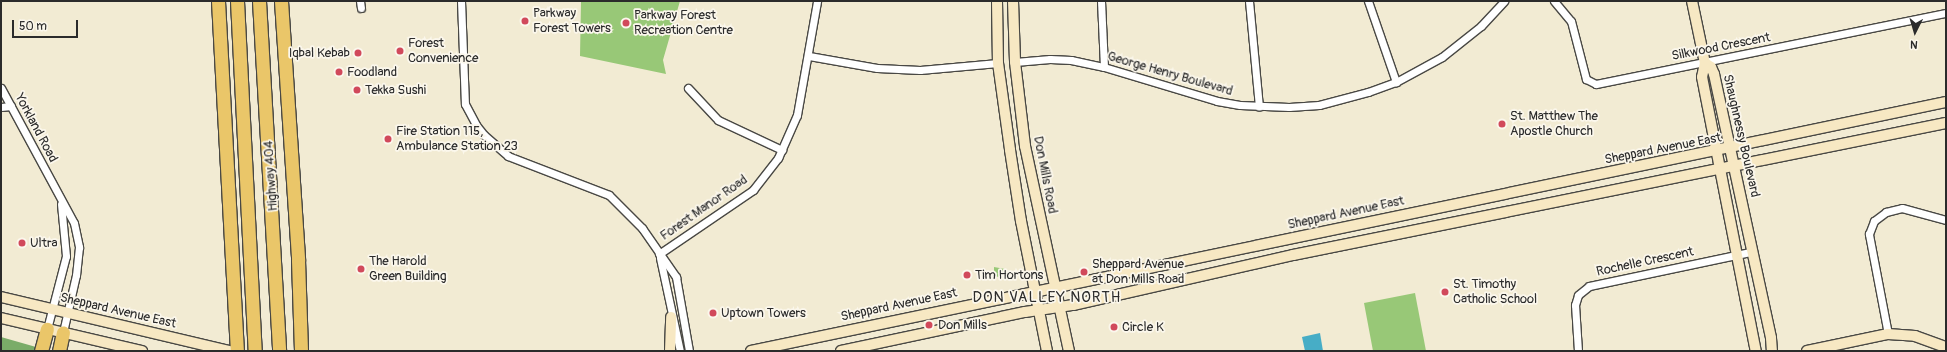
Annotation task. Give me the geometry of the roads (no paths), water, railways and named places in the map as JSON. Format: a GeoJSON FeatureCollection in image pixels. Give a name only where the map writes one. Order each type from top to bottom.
{"type":"FeatureCollection","features":[{"type":"Feature","properties":{"kind":"highway"},"geometry":{"type":"LineString","coordinates":[[218,1],[236,324],[235,351]]}},
{"type":"Feature","properties":{"kind":"highway","name":"Highway 404"},"geometry":{"type":"LineString","coordinates":[[237,1],[255,351]]}},
{"type":"Feature","properties":{"kind":"highway","name":"Highway 404"},"geometry":{"type":"LineString","coordinates":[[259,1],[265,78],[279,351]]}},
{"type":"Feature","properties":{"kind":"highway"},"geometry":{"type":"LineString","coordinates":[[281,1],[298,260],[301,351]]}},
{"type":"Feature","properties":{"kind":"highway"},"geometry":{"type":"LineString","coordinates":[[298,260],[305,303],[308,351]]}},
{"type":"Feature","properties":{"kind":"highway"},"geometry":{"type":"LineString","coordinates":[[42,351],[47,329]]}},
{"type":"Feature","properties":{"kind":"highway"},"geometry":{"type":"LineString","coordinates":[[59,351],[63,332]]}},
{"type":"Feature","properties":{"kind":"main road"},"geometry":{"type":"LineString","coordinates":[[997,1],[998,63],[1021,221],[1047,351]]}},
{"type":"Feature","properties":{"kind":"main road","name":"Don Mills Road"},"geometry":{"type":"LineString","coordinates":[[1013,1],[1014,62],[1025,146],[1058,308],[1069,351]]}},
{"type":"Feature","properties":{"kind":"main road"},"geometry":{"type":"LineString","coordinates":[[1692,1],[1705,63]]}},
{"type":"Feature","properties":{"kind":"main road","name":"Shaughnessy Boulevard"},"geometry":{"type":"LineString","coordinates":[[1705,63],[1714,74],[1735,166],[1751,252],[1771,338],[1772,351]]}},
{"type":"Feature","properties":{"kind":"main road","name":"Shaughnessy Boulevard"},"geometry":{"type":"LineString","coordinates":[[1705,63],[1702,77],[1750,313],[1756,351]]}},
{"type":"Feature","properties":{"kind":"main road","name":"Sheppard Avenue East"},"geometry":{"type":"LineString","coordinates":[[751,351],[1054,286],[1717,151],[1946,102]]}},
{"type":"Feature","properties":{"kind":"main road"},"geometry":{"type":"LineString","coordinates":[[841,351],[1025,312],[1058,308],[1293,255],[1946,123]]}},
{"type":"Feature","properties":{"kind":"main road","name":"Sheppard Avenue East"},"geometry":{"type":"LineString","coordinates":[[1,297],[225,350]]}},
{"type":"Feature","properties":{"kind":"main road"},"geometry":{"type":"LineString","coordinates":[[1,318],[142,351]]}},
{"type":"Feature","properties":{"kind":"main road"},"geometry":{"type":"LineString","coordinates":[[670,351],[671,318]]}},
{"type":"Feature","properties":{"kind":"main road"},"geometry":{"type":"LineString","coordinates":[[1807,351],[1888,334],[1915,336],[1946,347]]}},
{"type":"Feature","properties":{"kind":"street"},"geometry":{"type":"LineString","coordinates":[[461,1],[465,104],[484,135],[508,156],[609,195],[642,228],[676,277],[689,351]]}},
{"type":"Feature","properties":{"kind":"street","name":"Forest Manor Road"},"geometry":{"type":"LineString","coordinates":[[659,254],[753,190],[766,176],[782,150],[797,115],[809,56],[817,1]]}},
{"type":"Feature","properties":{"kind":"street"},"geometry":{"type":"LineString","coordinates":[[1101,1],[1104,67]]}},
{"type":"Feature","properties":{"kind":"street"},"geometry":{"type":"LineString","coordinates":[[1249,1],[1259,107]]}},
{"type":"Feature","properties":{"kind":"street"},"geometry":{"type":"LineString","coordinates":[[1368,1],[1396,82]]}},
{"type":"Feature","properties":{"kind":"street","name":"George Henry Boulevard"},"geometry":{"type":"LineString","coordinates":[[1014,62],[1050,59],[1104,67],[1217,101],[1259,107],[1319,104],[1361,94],[1396,82],[1458,46],[1504,1]]}},
{"type":"Feature","properties":{"kind":"street","name":"Silkwood Crescent"},"geometry":{"type":"LineString","coordinates":[[1554,1],[1571,21],[1585,77],[1593,84],[1705,63],[1946,13]]}},
{"type":"Feature","properties":{"kind":"street"},"geometry":{"type":"LineString","coordinates":[[809,56],[876,68],[920,70],[998,63]]}},
{"type":"Feature","properties":{"kind":"street","name":"Yorkland Road"},"geometry":{"type":"LineString","coordinates":[[1,88],[60,200]]}},
{"type":"Feature","properties":{"kind":"street"},"geometry":{"type":"LineString","coordinates":[[688,88],[718,120],[782,150]]}},
{"type":"Feature","properties":{"kind":"street"},"geometry":{"type":"LineString","coordinates":[[1,107],[11,106]]}},
{"type":"Feature","properties":{"kind":"street"},"geometry":{"type":"LineString","coordinates":[[60,200],[74,223],[79,248],[73,293],[63,332]]}},
{"type":"Feature","properties":{"kind":"street"},"geometry":{"type":"LineString","coordinates":[[47,329],[66,256],[60,200]]}},
{"type":"Feature","properties":{"kind":"street"},"geometry":{"type":"LineString","coordinates":[[1888,334],[1869,234],[1874,221],[1886,212],[1902,208],[1946,220]]}},
{"type":"Feature","properties":{"kind":"street","name":"Rochelle Crescent"},"geometry":{"type":"LineString","coordinates":[[1578,351],[1575,305],[1578,295],[1590,286],[1751,252]]}},
{"type":"Feature","properties":{"kind":"street"},"geometry":{"type":"LineString","coordinates":[[659,254],[671,318],[680,351]]}},
{"type":"Feature","properties":{"kind":"water"},"geometry":{"type":"Polygon","coordinates":[[[1320,333],[1323,351],[1305,351],[1302,337],[1320,333]]]}},
{"type":"Feature","properties":{"kind":"place","name":"Parkway Forest Towers"},"geometry":{"type":"Point","coordinates":[525,21]}},
{"type":"Feature","properties":{"kind":"place","name":"Parkway Forest Recreation Centre"},"geometry":{"type":"Point","coordinates":[626,23]}},
{"type":"Feature","properties":{"kind":"place","name":"Forest Convenience"},"geometry":{"type":"Point","coordinates":[400,51]}},
{"type":"Feature","properties":{"kind":"place","name":"Iqbal Kebab"},"geometry":{"type":"Point","coordinates":[358,53]}},
{"type":"Feature","properties":{"kind":"place","name":"Foodland"},"geometry":{"type":"Point","coordinates":[339,72]}},
{"type":"Feature","properties":{"kind":"place","name":"Tekka Sushi"},"geometry":{"type":"Point","coordinates":[357,90]}},
{"type":"Feature","properties":{"kind":"place","name":"St. Matthew The Apostle Church"},"geometry":{"type":"Point","coordinates":[1502,124]}},
{"type":"Feature","properties":{"kind":"place","name":"Fire Station 115, Ambulance Station 23"},"geometry":{"type":"Point","coordinates":[388,139]}},
{"type":"Feature","properties":{"kind":"place","name":"Ultra"},"geometry":{"type":"Point","coordinates":[22,243]}},
{"type":"Feature","properties":{"kind":"place","name":"The Harold Green Building"},"geometry":{"type":"Point","coordinates":[361,269]}},
{"type":"Feature","properties":{"kind":"place","name":"Sheppard Avenue at Don Mills Road"},"geometry":{"type":"Point","coordinates":[1084,272]}},
{"type":"Feature","properties":{"kind":"place","name":"Tim Hortons"},"geometry":{"type":"Point","coordinates":[967,275]}},
{"type":"Feature","properties":{"kind":"place","name":"St. Timothy Catholic School"},"geometry":{"type":"Point","coordinates":[1445,292]}},
{"type":"Feature","properties":{"kind":"place","name":"Uptown Towers"},"geometry":{"type":"Point","coordinates":[713,313]}},
{"type":"Feature","properties":{"kind":"place","name":"Don Mills"},"geometry":{"type":"Point","coordinates":[929,325]}},
{"type":"Feature","properties":{"kind":"place","name":"Circle K"},"geometry":{"type":"Point","coordinates":[1114,327]}},
{"type":"Feature","properties":{"kind":"district","name":"DON VALLEY NORTH"},"geometry":{"type":"Point","coordinates":[1047,298]}}]}
